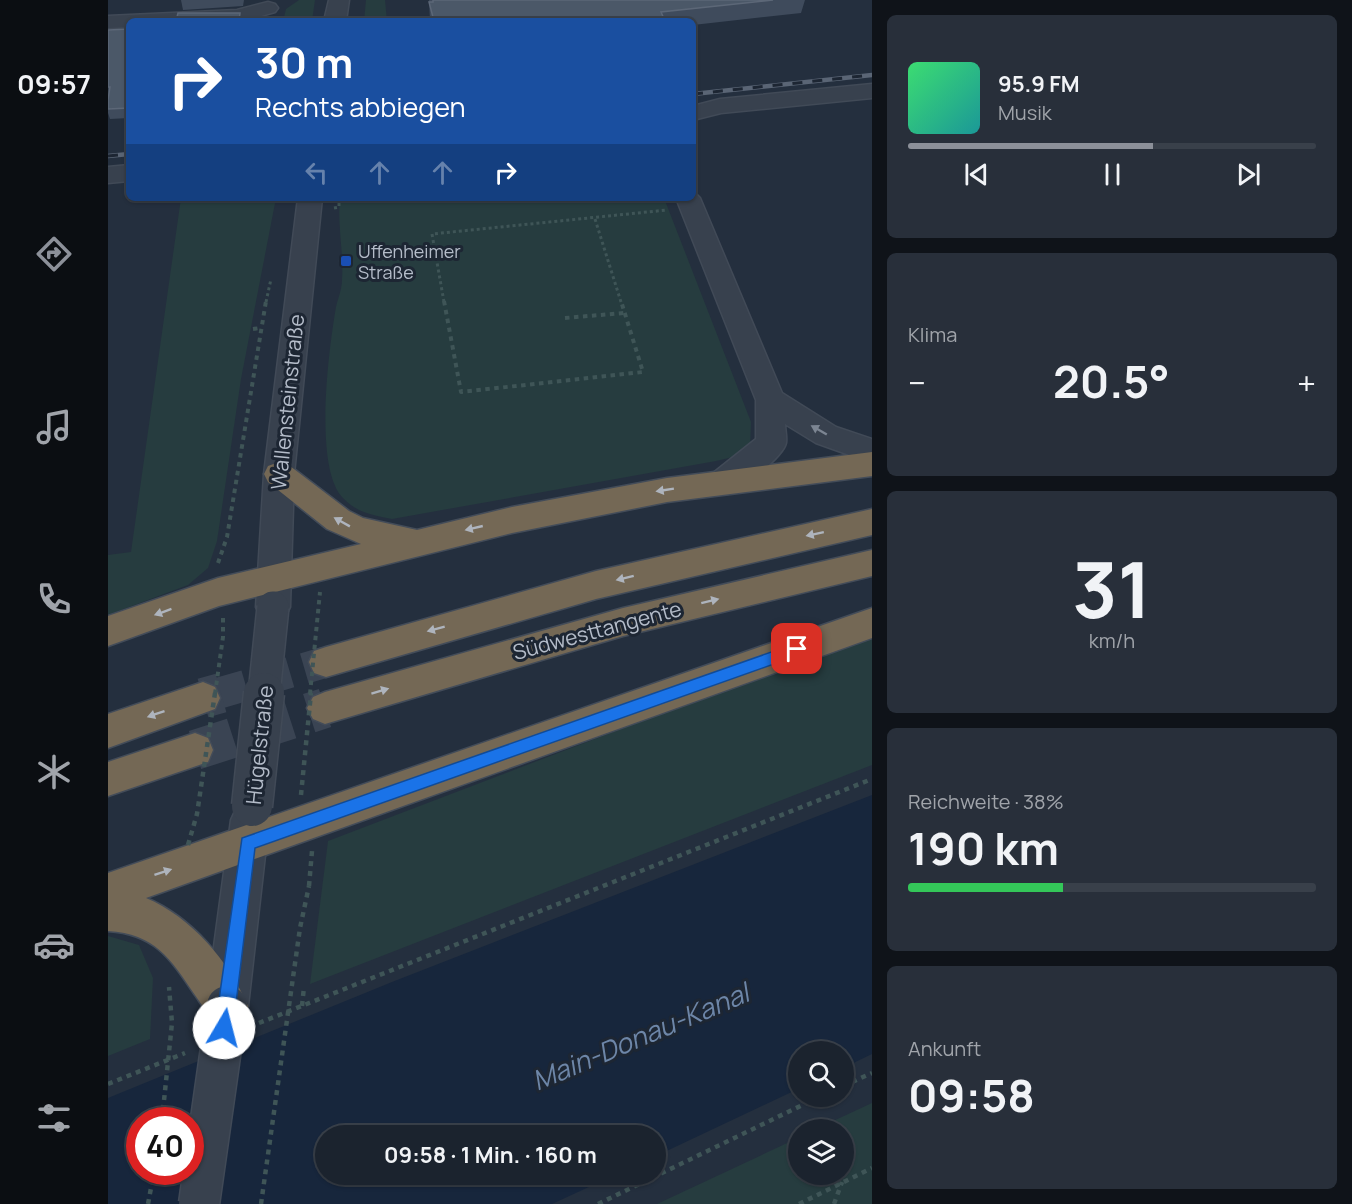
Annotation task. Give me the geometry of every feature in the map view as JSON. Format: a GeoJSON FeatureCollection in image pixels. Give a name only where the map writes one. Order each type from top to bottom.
{"type":"FeatureCollection","features":[{"type":"Feature","properties":{"kind":"highway"},"geometry":{"type":"LineString","coordinates":[[108,631],[218,592],[274,592],[418,541],[588,504],[723,483],[872,464]]}},
{"type":"Feature","properties":{"kind":"highway"},"geometry":{"type":"LineString","coordinates":[[279,474],[338,520],[357,530],[418,541]]}},
{"type":"Feature","properties":{"kind":"highway","name":"Südwesttangente"},"geometry":{"type":"LineString","coordinates":[[326,662],[596,585],[872,522]]}},
{"type":"Feature","properties":{"kind":"highway","name":"Südwesttangente"},"geometry":{"type":"LineString","coordinates":[[324,708],[623,622],[872,563]]}},
{"type":"Feature","properties":{"kind":"highway"},"geometry":{"type":"LineString","coordinates":[[108,892],[250,825],[872,623]]}},
{"type":"Feature","properties":{"kind":"highway"},"geometry":{"type":"LineString","coordinates":[[108,730],[203,698]]}},
{"type":"Feature","properties":{"kind":"highway"},"geometry":{"type":"LineString","coordinates":[[108,779],[195,750]]}},
{"type":"Feature","properties":{"kind":"highway"},"geometry":{"type":"LineString","coordinates":[[108,911],[149,919],[173,938],[182,975],[238,1017]]}},
{"type":"Feature","properties":{"kind":"street"},"geometry":{"type":"LineString","coordinates":[[336,18],[339,0]]}},
{"type":"Feature","properties":{"kind":"street"},"geometry":{"type":"LineString","coordinates":[[207,18],[239,8],[268,8]]}},
{"type":"Feature","properties":{"kind":"street"},"geometry":{"type":"LineString","coordinates":[[108,22],[126,21]]}},
{"type":"Feature","properties":{"kind":"street"},"geometry":{"type":"LineString","coordinates":[[696,112],[720,106],[872,91]]}},
{"type":"Feature","properties":{"kind":"street"},"geometry":{"type":"LineString","coordinates":[[108,176],[126,173]]}},
{"type":"Feature","properties":{"kind":"street","name":"Wallensteinstraße"},"geometry":{"type":"LineString","coordinates":[[274,592],[279,474],[310,201]]}},
{"type":"Feature","properties":{"kind":"street"},"geometry":{"type":"LineString","coordinates":[[690,203],[770,400],[771,443],[749,464],[723,483]]}},
{"type":"Feature","properties":{"kind":"street"},"geometry":{"type":"LineString","coordinates":[[770,400],[826,435],[872,451]]}},
{"type":"Feature","properties":{"kind":"street","name":"Hügelstraße"},"geometry":{"type":"LineString","coordinates":[[199,1204],[238,1017],[234,948],[250,825],[274,592]]}},
{"type":"Feature","properties":{"kind":"path"},"geometry":{"type":"LineString","coordinates":[[595,219],[643,372],[461,392],[432,234],[595,219],[690,203]]}},
{"type":"Feature","properties":{"kind":"path"},"geometry":{"type":"LineString","coordinates":[[339,261],[346,261]]}},
{"type":"Feature","properties":{"kind":"path"},"geometry":{"type":"LineString","coordinates":[[216,566],[226,537],[260,328],[272,275]]}},
{"type":"Feature","properties":{"kind":"path"},"geometry":{"type":"LineString","coordinates":[[565,318],[624,314]]}},
{"type":"Feature","properties":{"kind":"path"},"geometry":{"type":"LineString","coordinates":[[253,329],[260,328]]}},
{"type":"Feature","properties":{"kind":"path"},"geometry":{"type":"LineString","coordinates":[[301,795],[320,592]]}},
{"type":"Feature","properties":{"kind":"path"},"geometry":{"type":"LineString","coordinates":[[188,845],[197,814],[223,637],[222,614]]}},
{"type":"Feature","properties":{"kind":"path"},"geometry":{"type":"LineString","coordinates":[[238,1017],[302,1006],[872,779]]}},
{"type":"Feature","properties":{"kind":"path"},"geometry":{"type":"LineString","coordinates":[[261,1204],[300,928],[309,886]]}},
{"type":"Feature","properties":{"kind":"path"},"geometry":{"type":"LineString","coordinates":[[163,1107],[172,1023],[182,975]]}},
{"type":"Feature","properties":{"kind":"path"},"geometry":{"type":"LineString","coordinates":[[302,1006],[304,987]]}},
{"type":"Feature","properties":{"kind":"path"},"geometry":{"type":"LineString","coordinates":[[108,1084],[194,1049]]}},
{"type":"Feature","properties":{"kind":"path"},"geometry":{"type":"LineString","coordinates":[[854,1081],[872,1073]]}},
{"type":"Feature","properties":{"kind":"path"},"geometry":{"type":"LineString","coordinates":[[598,1204],[797,1107]]}},
{"type":"Feature","properties":{"kind":"path"},"geometry":{"type":"LineString","coordinates":[[854,1176],[872,1168]]}},
{"type":"Feature","properties":{"kind":"path"},"geometry":{"type":"LineString","coordinates":[[148,1204],[152,1185]]}},
{"type":"Feature","properties":{"kind":"path"},"geometry":{"type":"LineString","coordinates":[[799,1204],[836,1185]]}},
{"type":"Feature","properties":{"kind":"path"},"geometry":{"type":"LineString","coordinates":[[834,1204],[841,1185]]}},
{"type":"Feature","properties":{"kind":"green space"},"geometry":{"type":"Polygon","coordinates":[[[299,0],[315,0],[312,18],[284,18],[286,9],[299,0]]]}},
{"type":"Feature","properties":{"kind":"green space"},"geometry":{"type":"Polygon","coordinates":[[[366,0],[385,0],[387,18],[364,18],[366,0]]]}},
{"type":"Feature","properties":{"kind":"green space"},"geometry":{"type":"Polygon","coordinates":[[[181,201],[275,201],[241,379],[217,541],[208,568],[188,585],[108,615],[108,555],[131,552],[181,201]]]}},
{"type":"Feature","properties":{"kind":"green space"},"geometry":{"type":"Polygon","coordinates":[[[340,201],[665,201],[751,422],[750,448],[737,456],[716,461],[392,519],[366,513],[354,507],[343,498],[334,483],[328,461],[326,435],[327,377],[336,307],[342,283],[340,201]]]}},
{"type":"Feature","properties":{"kind":"green space"},"geometry":{"type":"Polygon","coordinates":[[[872,638],[872,765],[310,984],[328,841],[762,675],[872,638]]]}},
{"type":"Feature","properties":{"kind":"green space"},"geometry":{"type":"Polygon","coordinates":[[[108,936],[139,945],[153,978],[150,1039],[108,1056],[108,936]]]}},
{"type":"Feature","properties":{"kind":"green space"},"geometry":{"type":"Polygon","coordinates":[[[872,1103],[872,1204],[657,1204],[788,1143],[788,1185],[854,1185],[854,1119],[838,1119],[872,1103]]]}},
{"type":"Feature","properties":{"kind":"water","name":"Main-Donau-Kanal"},"geometry":{"type":"Polygon","coordinates":[[[872,795],[872,1054],[854,1063],[854,1041],[788,1041],[788,1094],[666,1151],[666,1125],[315,1125],[315,1185],[593,1185],[552,1204],[108,1204],[108,1098],[392,982],[872,795]]]}},
{"type":"Feature","properties":{"kind":"building"},"geometry":{"type":"Polygon","coordinates":[[[433,0],[773,0],[661,12],[664,18],[433,18],[429,2],[433,0]]]}},
{"type":"Feature","properties":{"kind":"building"},"geometry":{"type":"Polygon","coordinates":[[[178,13],[240,13],[239,18],[177,18],[178,13]]]}},
{"type":"Feature","properties":{"kind":"building"},"geometry":{"type":"Polygon","coordinates":[[[126,29],[126,108],[108,109],[110,87],[108,87],[108,30],[126,29]]]}},
{"type":"Feature","properties":{"kind":"tunnel"},"geometry":{"type":"LineString","coordinates":[[216,694],[326,662]]}},
{"type":"Feature","properties":{"kind":"tunnel"},"geometry":{"type":"LineString","coordinates":[[203,698],[221,693]]}},
{"type":"Feature","properties":{"kind":"tunnel"},"geometry":{"type":"LineString","coordinates":[[195,750],[325,708]]}},
{"type":"Feature","properties":{"kind":"railway"},"geometry":{"type":"LineString","coordinates":[[696,94],[872,75]]}},
{"type":"Feature","properties":{"kind":"railway"},"geometry":{"type":"LineString","coordinates":[[108,156],[126,154]]}},
{"type":"Feature","properties":{"kind":"place","name":"Uffenheimer Straße"},"geometry":{"type":"Point","coordinates":[346,261]}},
{"type":"Feature","properties":{"kind":"route"},"geometry":{"type":"LineString","coordinates":[[224,1028],[247,843],[797,649]]}}]}
